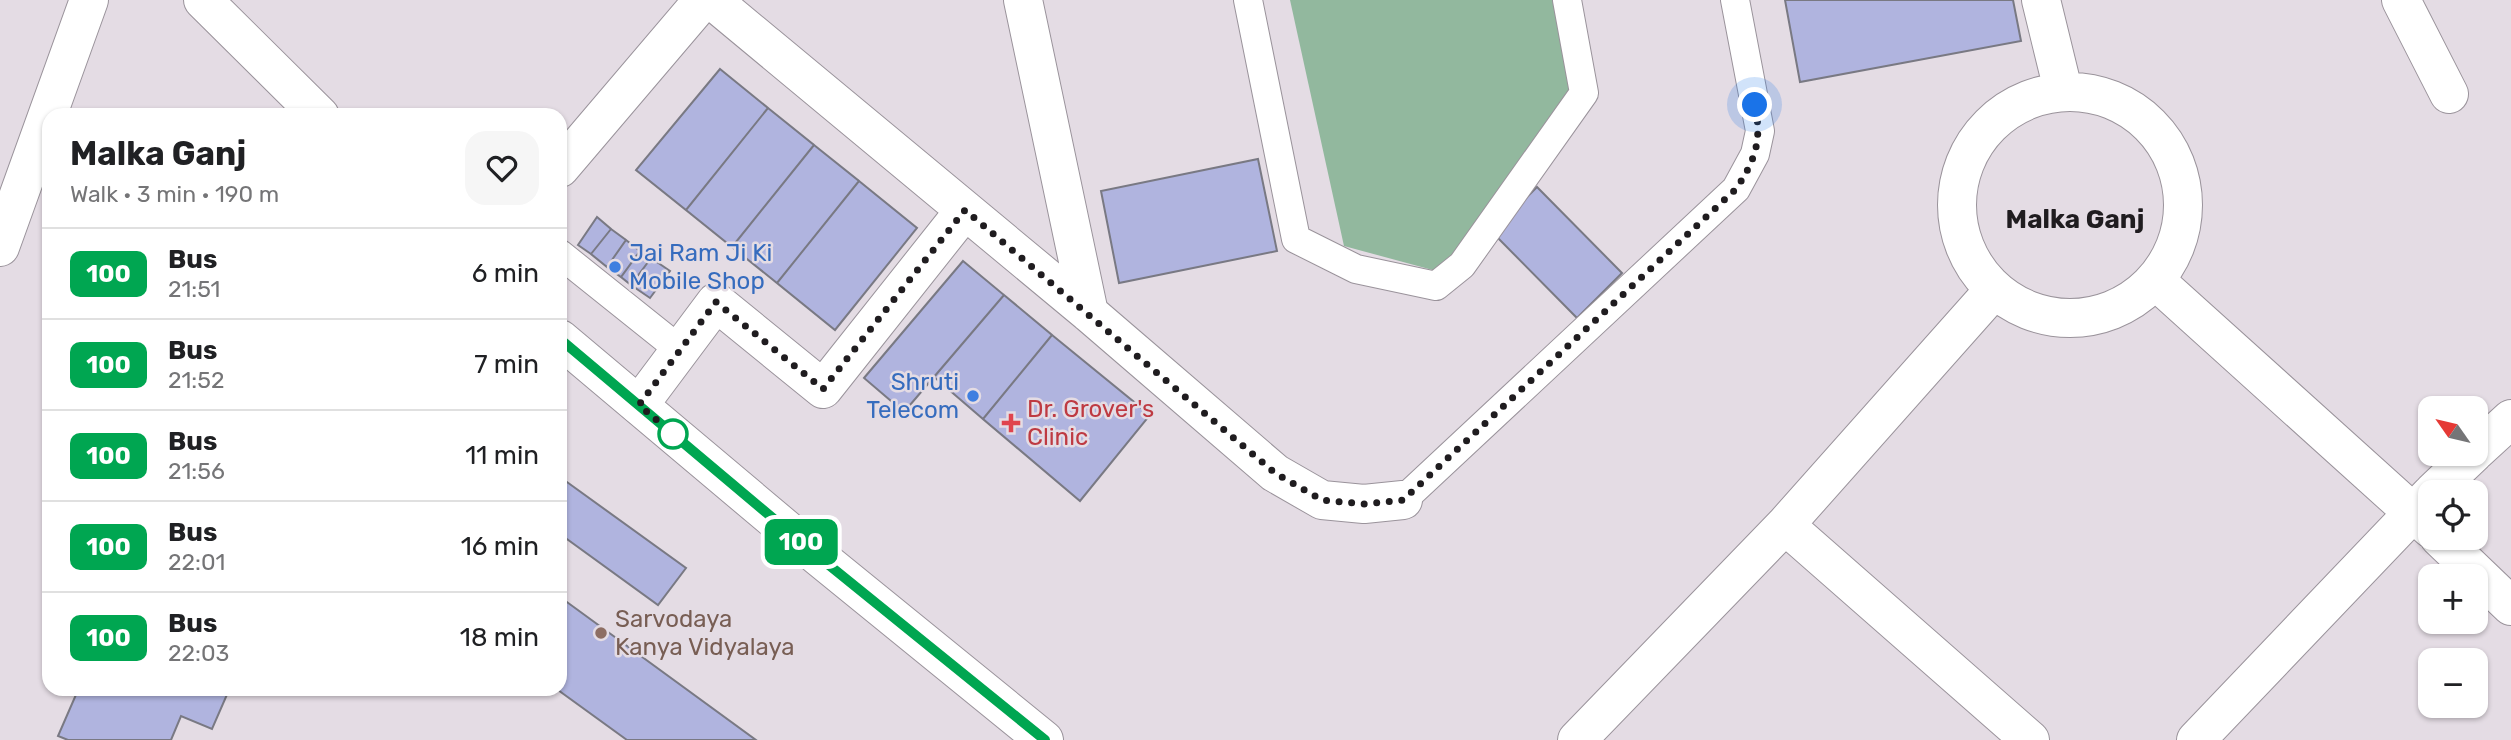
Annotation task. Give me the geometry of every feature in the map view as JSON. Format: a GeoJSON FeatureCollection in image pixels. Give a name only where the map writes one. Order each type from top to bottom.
{"type":"FeatureCollection","features":[{"type":"Feature","properties":{"kind":"street"},"geometry":{"type":"LineString","coordinates":[[50,108],[89,0]]}},
{"type":"Feature","properties":{"kind":"street"},"geometry":{"type":"LineString","coordinates":[[203,0],[312,108]]}},
{"type":"Feature","properties":{"kind":"street"},"geometry":{"type":"LineString","coordinates":[[1023,0],[1089,313]]}},
{"type":"Feature","properties":{"kind":"street"},"geometry":{"type":"LineString","coordinates":[[2041,0],[2063,90]]}},
{"type":"Feature","properties":{"kind":"street"},"geometry":{"type":"LineString","coordinates":[[2401,0],[2449,94]]}},
{"type":"Feature","properties":{"kind":"street"},"geometry":{"type":"LineString","coordinates":[[567,161],[716,1],[1089,313],[1275,473],[1322,500],[1364,504],[1403,500]]}},
{"type":"Feature","properties":{"kind":"street"},"geometry":{"type":"LineString","coordinates":[[2063,90],[2107,96],[2146,119],[2174,154],[2185,198],[2178,242],[2155,281],[2120,308],[2077,320],[2032,313],[1993,291],[1967,256],[1955,212],[1962,168],[1984,130],[2020,102],[2063,90]]}},
{"type":"Feature","properties":{"kind":"street"},"geometry":{"type":"LineString","coordinates":[[0,247],[42,130]]}},
{"type":"Feature","properties":{"kind":"street"},"geometry":{"type":"LineString","coordinates":[[639,405],[716,302],[823,389],[965,210]]}},
{"type":"Feature","properties":{"kind":"street"},"geometry":{"type":"LineString","coordinates":[[2155,281],[2418,499]]}},
{"type":"Feature","properties":{"kind":"street"},"geometry":{"type":"LineString","coordinates":[[1577,740],[1786,525],[1993,291]]}},
{"type":"Feature","properties":{"kind":"street"},"geometry":{"type":"LineString","coordinates":[[567,345],[1044,740]]}},
{"type":"Feature","properties":{"kind":"street"},"geometry":{"type":"LineString","coordinates":[[2488,440],[2511,419]]}},
{"type":"Feature","properties":{"kind":"street"},"geometry":{"type":"LineString","coordinates":[[2450,480],[2463,466]]}},
{"type":"Feature","properties":{"kind":"street"},"geometry":{"type":"LineString","coordinates":[[2196,740],[2418,515]]}},
{"type":"Feature","properties":{"kind":"street"},"geometry":{"type":"LineString","coordinates":[[1786,525],[2030,740]]}},
{"type":"Feature","properties":{"kind":"street"},"geometry":{"type":"LineString","coordinates":[[2452,550],[2511,607]]}},
{"type":"Feature","properties":{"kind":"lane"},"geometry":{"type":"LineString","coordinates":[[1248,0],[1296,239],[1356,269],[1436,286],[1462,265],[1584,93],[1567,0]]}},
{"type":"Feature","properties":{"kind":"lane"},"geometry":{"type":"LineString","coordinates":[[1403,500],[1736,189],[1746,173],[1760,131],[1735,0]]}},
{"type":"Feature","properties":{"kind":"lane"},"geometry":{"type":"LineString","coordinates":[[567,260],[680,350]]}},
{"type":"Feature","properties":{"kind":"green space"},"geometry":{"type":"Polygon","coordinates":[[[1290,0],[1566,0],[1582,71],[1440,272],[1344,246],[1290,0]]]}},
{"type":"Feature","properties":{"kind":"building"},"geometry":{"type":"Polygon","coordinates":[[[1785,0],[2013,0],[2021,41],[1800,82],[1785,0]]]}},
{"type":"Feature","properties":{"kind":"building"},"geometry":{"type":"Polygon","coordinates":[[[720,69],[768,108],[686,210],[636,170],[720,69]]]}},
{"type":"Feature","properties":{"kind":"building"},"geometry":{"type":"Polygon","coordinates":[[[768,108],[814,145],[732,247],[686,210],[768,108]]]}},
{"type":"Feature","properties":{"kind":"building"},"geometry":{"type":"Polygon","coordinates":[[[814,145],[859,181],[777,283],[732,247],[814,145]]]}},
{"type":"Feature","properties":{"kind":"building"},"geometry":{"type":"Polygon","coordinates":[[[1258,159],[1277,251],[1119,283],[1101,191],[1258,159]]]}},
{"type":"Feature","properties":{"kind":"building"},"geometry":{"type":"Polygon","coordinates":[[[859,181],[917,228],[835,330],[777,283],[859,181]]]}},
{"type":"Feature","properties":{"kind":"building"},"geometry":{"type":"Polygon","coordinates":[[[1537,187],[1622,273],[1577,318],[1492,232],[1537,187]]]}},
{"type":"Feature","properties":{"kind":"building"},"geometry":{"type":"Polygon","coordinates":[[[597,217],[611,229],[591,254],[578,245],[597,217]]]}},
{"type":"Feature","properties":{"kind":"building"},"geometry":{"type":"Polygon","coordinates":[[[611,229],[626,240],[607,267],[591,254],[611,229]]]}},
{"type":"Feature","properties":{"kind":"building"},"geometry":{"type":"Polygon","coordinates":[[[626,240],[640,251],[621,277],[607,267],[626,240]]]}},
{"type":"Feature","properties":{"kind":"building"},"geometry":{"type":"Polygon","coordinates":[[[640,251],[651,258],[631,285],[621,277],[640,251]]]}},
{"type":"Feature","properties":{"kind":"building"},"geometry":{"type":"Polygon","coordinates":[[[651,258],[670,271],[650,298],[631,285],[651,258]]]}},
{"type":"Feature","properties":{"kind":"building"},"geometry":{"type":"Polygon","coordinates":[[[963,261],[1004,295],[904,412],[864,378],[963,261]]]}},
{"type":"Feature","properties":{"kind":"building"},"geometry":{"type":"Polygon","coordinates":[[[1004,295],[1052,335],[983,419],[934,377],[1004,295]]]}},
{"type":"Feature","properties":{"kind":"building"},"geometry":{"type":"Polygon","coordinates":[[[1052,335],[1150,415],[1080,501],[983,419],[1052,335]]]}},
{"type":"Feature","properties":{"kind":"building"},"geometry":{"type":"Polygon","coordinates":[[[567,482],[686,568],[658,605],[567,539],[567,482]]]}},
{"type":"Feature","properties":{"kind":"building"},"geometry":{"type":"Polygon","coordinates":[[[567,602],[756,740],[627,740],[566,696],[567,602]]]}},
{"type":"Feature","properties":{"kind":"building"},"geometry":{"type":"Polygon","coordinates":[[[75,696],[226,696],[212,729],[181,716],[171,740],[68,740],[58,736],[75,696]]]}},
{"type":"Feature","properties":{"kind":"bus line","name":"100"},"geometry":{"type":"LineString","coordinates":[[567,345],[819,557],[1045,740]]}},
{"type":"Feature","properties":{"kind":"place","name":"Jai Ram Ji Ki Mobile Shop"},"geometry":{"type":"Point","coordinates":[615,267]}},
{"type":"Feature","properties":{"kind":"place","name":"Shruti Telecom"},"geometry":{"type":"Point","coordinates":[973,396]}},
{"type":"Feature","properties":{"kind":"place","name":"Dr. Grover's Clinic"},"geometry":{"type":"Point","coordinates":[1011,423]}},
{"type":"Feature","properties":{"kind":"place","name":"Sarvodaya Kanya Vidyalaya"},"geometry":{"type":"Point","coordinates":[601,633]}},
{"type":"Feature","properties":{"kind":"district","name":"Malka Ganj"},"geometry":{"type":"Point","coordinates":[2075,219]}},
{"type":"Feature","properties":{"kind":"route"},"geometry":{"type":"LineString","coordinates":[[673,434],[679,439],[639,405],[716,302],[823,389],[965,210],[1275,473],[1322,500],[1364,504],[1403,500],[1736,189],[1755,154],[1760,131],[1755,105]]}}]}
